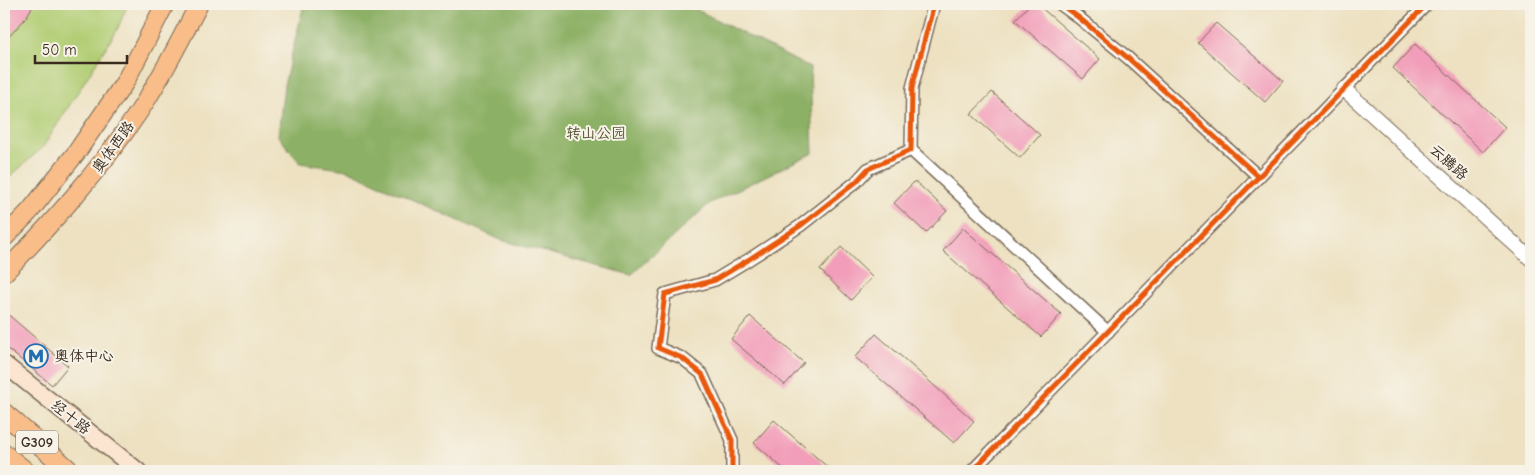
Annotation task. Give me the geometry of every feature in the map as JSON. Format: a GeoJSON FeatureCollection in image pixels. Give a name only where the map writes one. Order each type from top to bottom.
{"type":"FeatureCollection","features":[{"type":"Feature","properties":{"kind":"highway","name":"G309"},"geometry":{"type":"LineString","coordinates":[[4,413],[70,471]]}},
{"type":"Feature","properties":{"kind":"highway","name":"G309"},"geometry":{"type":"LineString","coordinates":[[4,454],[25,471]]}},
{"type":"Feature","properties":{"kind":"main road","name":"奥体西路"},"geometry":{"type":"LineString","coordinates":[[4,238],[30,210],[76,153],[125,82],[165,4]]}},
{"type":"Feature","properties":{"kind":"main road","name":"奥体西路"},"geometry":{"type":"LineString","coordinates":[[4,273],[86,183],[138,113],[174,53],[199,4]]}},
{"type":"Feature","properties":{"kind":"main road","name":"经十路"},"geometry":{"type":"LineString","coordinates":[[4,364],[138,471]]}},
{"type":"Feature","properties":{"kind":"street"},"geometry":{"type":"LineString","coordinates":[[934,4],[912,88],[911,150],[1108,332]]}},
{"type":"Feature","properties":{"kind":"street"},"geometry":{"type":"LineString","coordinates":[[1060,4],[1078,16],[1128,58],[1259,176]]}},
{"type":"Feature","properties":{"kind":"street"},"geometry":{"type":"LineString","coordinates":[[972,471],[1427,4]]}},
{"type":"Feature","properties":{"kind":"street","name":"云腾路"},"geometry":{"type":"LineString","coordinates":[[1344,89],[1531,259]]}},
{"type":"Feature","properties":{"kind":"street"},"geometry":{"type":"LineString","coordinates":[[732,471],[732,440],[702,374],[682,358],[658,348],[665,294],[715,280],[800,226],[856,182],[868,169],[911,150]]}},
{"type":"Feature","properties":{"kind":"green space"},"geometry":{"type":"Polygon","coordinates":[[[4,4],[128,4],[117,30],[43,147],[4,182],[4,4]]]}},
{"type":"Feature","properties":{"kind":"green space","name":"转山公园"},"geometry":{"type":"Polygon","coordinates":[[[304,4],[686,4],[810,68],[813,153],[710,203],[631,275],[501,240],[347,170],[300,163],[278,136],[284,85],[304,4]]]}},
{"type":"Feature","properties":{"kind":"building"},"geometry":{"type":"Polygon","coordinates":[[[4,4],[34,4],[25,19],[4,42],[4,4]]]}},
{"type":"Feature","properties":{"kind":"building"},"geometry":{"type":"Polygon","coordinates":[[[1030,4],[1037,4],[1100,59],[1083,79],[1015,20],[1030,4]]]}},
{"type":"Feature","properties":{"kind":"building"},"geometry":{"type":"Polygon","coordinates":[[[1216,23],[1283,81],[1265,102],[1198,43],[1216,23]]]}},
{"type":"Feature","properties":{"kind":"building"},"geometry":{"type":"Polygon","coordinates":[[[1415,44],[1505,127],[1483,152],[1393,68],[1415,44]]]}},
{"type":"Feature","properties":{"kind":"building"},"geometry":{"type":"Polygon","coordinates":[[[992,92],[1040,135],[1020,158],[971,114],[992,92]]]}},
{"type":"Feature","properties":{"kind":"building"},"geometry":{"type":"Polygon","coordinates":[[[915,181],[947,211],[926,233],[894,203],[915,181]]]}},
{"type":"Feature","properties":{"kind":"building"},"geometry":{"type":"Polygon","coordinates":[[[963,228],[1061,314],[1041,337],[943,251],[963,228]]]}},
{"type":"Feature","properties":{"kind":"building"},"geometry":{"type":"Polygon","coordinates":[[[841,247],[872,277],[851,300],[820,270],[841,247]]]}},
{"type":"Feature","properties":{"kind":"building","name":"奥体中心"},"geometry":{"type":"Polygon","coordinates":[[[4,311],[68,366],[52,385],[4,346],[4,311]]]}},
{"type":"Feature","properties":{"kind":"building"},"geometry":{"type":"Polygon","coordinates":[[[750,316],[804,363],[785,385],[731,339],[750,316]]]}},
{"type":"Feature","properties":{"kind":"building"},"geometry":{"type":"Polygon","coordinates":[[[876,334],[974,421],[954,443],[855,357],[876,334]]]}},
{"type":"Feature","properties":{"kind":"building"},"geometry":{"type":"Polygon","coordinates":[[[774,420],[832,471],[786,471],[754,443],[774,420]]]}},
{"type":"Feature","properties":{"kind":"cycle path"},"geometry":{"type":"LineString","coordinates":[[732,471],[732,440],[702,374],[682,358],[658,348],[665,294],[715,280],[800,226],[856,182],[868,169],[911,150],[912,88],[934,4]]}},
{"type":"Feature","properties":{"kind":"cycle path"},"geometry":{"type":"LineString","coordinates":[[1060,4],[1128,58],[1259,177]]}},
{"type":"Feature","properties":{"kind":"cycle path"},"geometry":{"type":"LineString","coordinates":[[972,471],[1427,4]]}},
{"type":"Feature","properties":{"kind":"place","name":"奥体中心"},"geometry":{"type":"Point","coordinates":[36,356]}}]}
